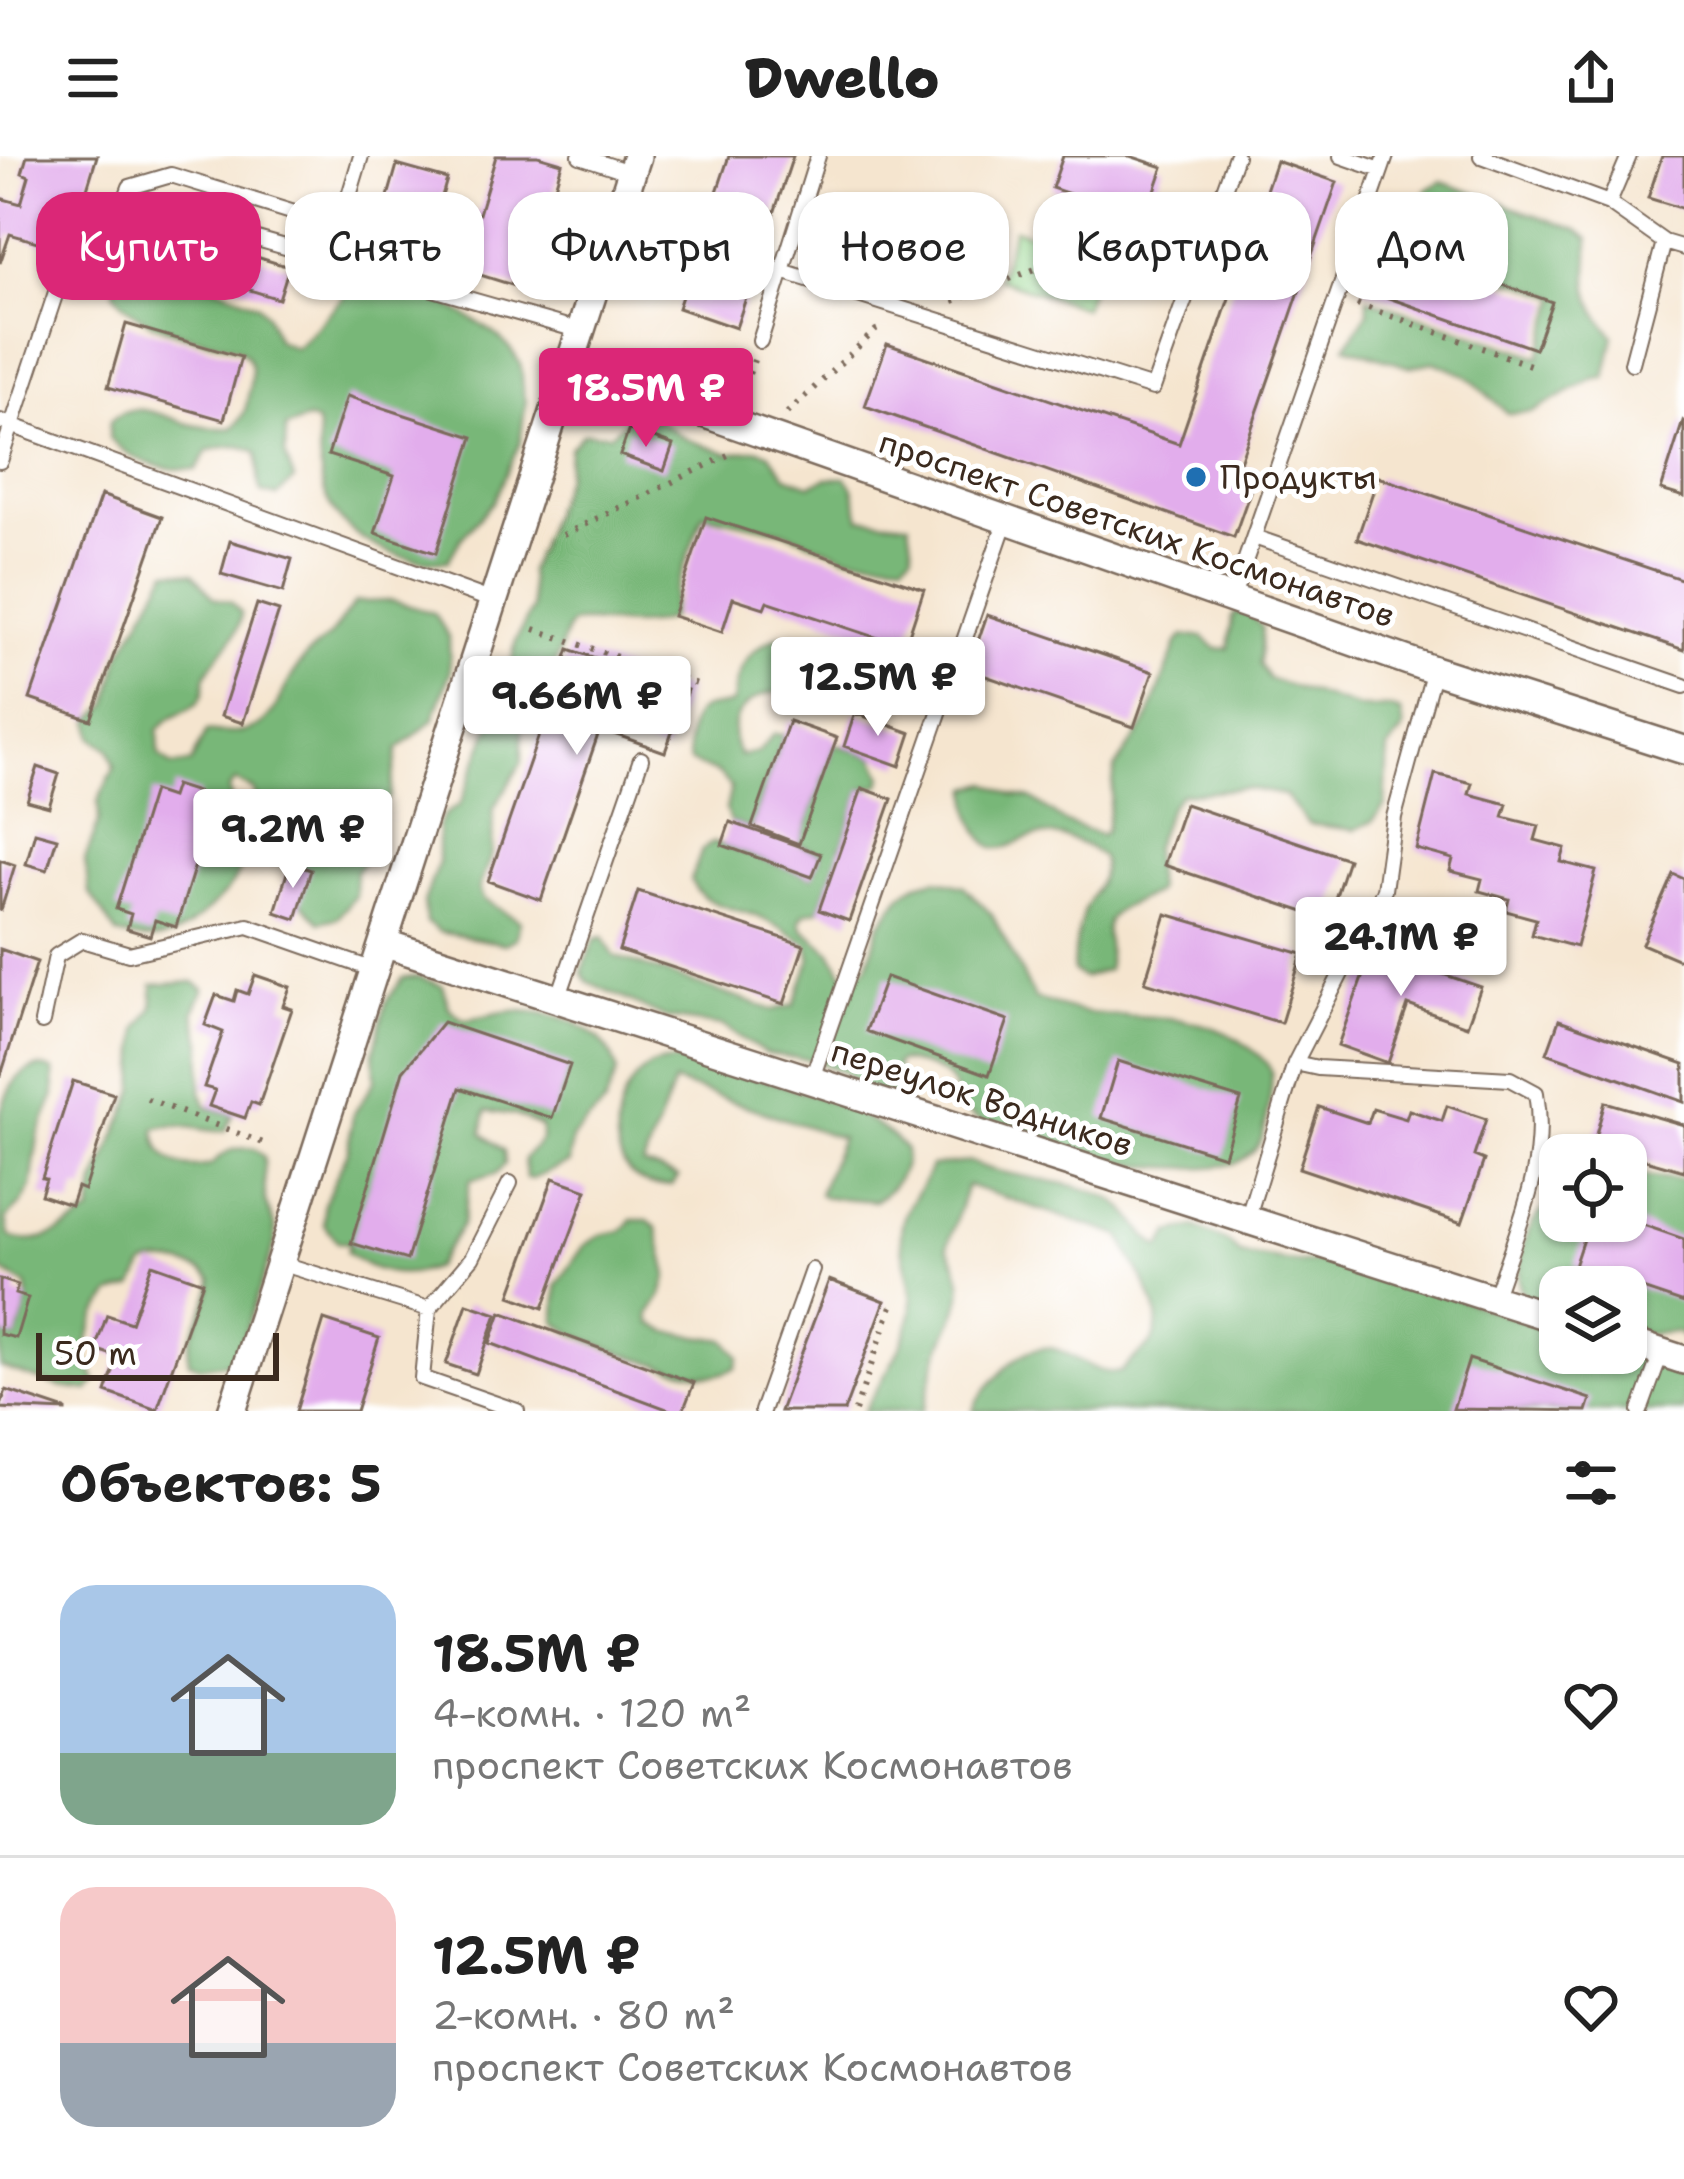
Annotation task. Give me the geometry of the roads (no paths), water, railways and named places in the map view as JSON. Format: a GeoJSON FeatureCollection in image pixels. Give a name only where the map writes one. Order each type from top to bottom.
{"type":"FeatureCollection","features":[{"type":"Feature","properties":{"kind":"street"},"geometry":{"type":"LineString","coordinates":[[232,1411],[634,165]]}},
{"type":"Feature","properties":{"kind":"street","name":"проспект Советских Космонавтов"},"geometry":{"type":"LineString","coordinates":[[569,366],[1434,670],[1684,750]]}},
{"type":"Feature","properties":{"kind":"street","name":"переулок Водников"},"geometry":{"type":"LineString","coordinates":[[379,956],[558,999],[1539,1313]]}},
{"type":"Feature","properties":{"kind":"lane"},"geometry":{"type":"LineString","coordinates":[[351,192],[362,156]]}},
{"type":"Feature","properties":{"kind":"lane"},"geometry":{"type":"LineString","coordinates":[[580,156],[634,165]]}},
{"type":"Feature","properties":{"kind":"lane"},"geometry":{"type":"LineString","coordinates":[[760,341],[818,156]]}},
{"type":"Feature","properties":{"kind":"lane"},"geometry":{"type":"LineString","coordinates":[[782,271],[1154,388],[1236,156]]}},
{"type":"Feature","properties":{"kind":"lane"},"geometry":{"type":"LineString","coordinates":[[1232,599],[1383,163],[1341,156]]}},
{"type":"Feature","properties":{"kind":"lane"},"geometry":{"type":"LineString","coordinates":[[1481,156],[1609,203],[1664,242],[1684,248]]}},
{"type":"Feature","properties":{"kind":"lane"},"geometry":{"type":"LineString","coordinates":[[1609,203],[1628,156]]}},
{"type":"Feature","properties":{"kind":"lane"},"geometry":{"type":"LineString","coordinates":[[0,461],[6,422],[65,265],[91,260],[110,239],[130,187],[171,175],[285,209]]}},
{"type":"Feature","properties":{"kind":"lane"},"geometry":{"type":"LineString","coordinates":[[1632,363],[1664,242]]}},
{"type":"Feature","properties":{"kind":"lane"},"geometry":{"type":"LineString","coordinates":[[472,300],[581,331]]}},
{"type":"Feature","properties":{"kind":"lane"},"geometry":{"type":"LineString","coordinates":[[6,422],[494,601]]}},
{"type":"Feature","properties":{"kind":"lane"},"geometry":{"type":"LineString","coordinates":[[812,1081],[1006,520]]}},
{"type":"Feature","properties":{"kind":"lane"},"geometry":{"type":"LineString","coordinates":[[1254,537],[1684,686]]}},
{"type":"Feature","properties":{"kind":"lane"},"geometry":{"type":"LineString","coordinates":[[1247,1220],[1295,1063],[1384,890],[1394,817],[1434,670]]}},
{"type":"Feature","properties":{"kind":"lane"},"geometry":{"type":"LineString","coordinates":[[558,999],[641,759]]}},
{"type":"Feature","properties":{"kind":"lane"},"geometry":{"type":"LineString","coordinates":[[42,1022],[56,956],[82,940],[129,954],[248,926],[379,956]]}},
{"type":"Feature","properties":{"kind":"lane"},"geometry":{"type":"LineString","coordinates":[[1295,1063],[1510,1078],[1536,1093],[1543,1128],[1537,1168],[1494,1299]]}},
{"type":"Feature","properties":{"kind":"lane"},"geometry":{"type":"LineString","coordinates":[[510,1183],[472,1258],[429,1309],[422,1378],[517,1411]]}},
{"type":"Feature","properties":{"kind":"lane"},"geometry":{"type":"LineString","coordinates":[[280,1263],[429,1309]]}},
{"type":"Feature","properties":{"kind":"lane"},"geometry":{"type":"LineString","coordinates":[[762,1411],[812,1270]]}},
{"type":"Feature","properties":{"kind":"lane"},"geometry":{"type":"LineString","coordinates":[[1640,1411],[1672,1356]]}},
{"type":"Feature","properties":{"kind":"place","name":"Продукты"},"geometry":{"type":"Point","coordinates":[1196,477]}}]}
